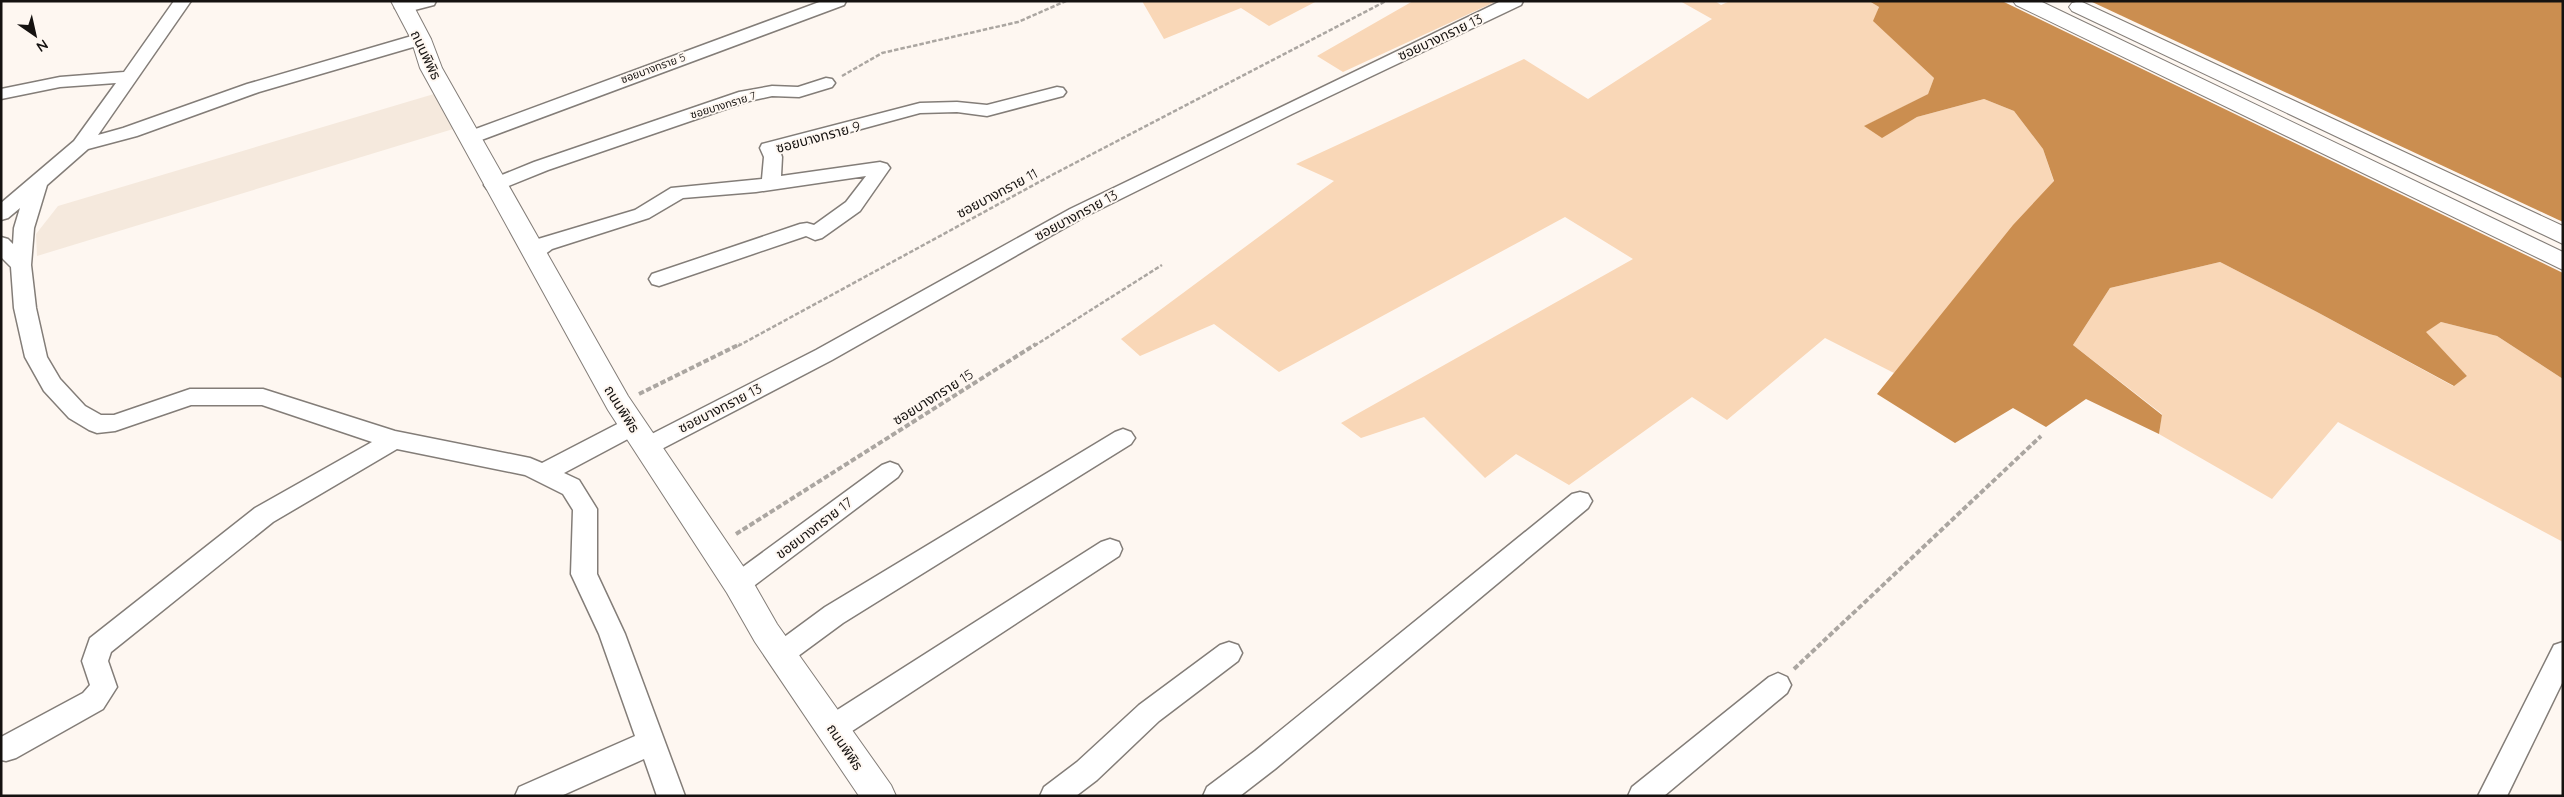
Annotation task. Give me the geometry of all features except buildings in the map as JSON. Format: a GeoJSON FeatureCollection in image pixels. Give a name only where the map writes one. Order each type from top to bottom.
{"type":"FeatureCollection","features":[{"type":"Feature","properties":{"kind":"street"},"geometry":{"type":"LineString","coordinates":[[1,215],[80,145],[131,77],[183,1]]}},
{"type":"Feature","properties":{"kind":"street","name":"ซอยบางทราย 13"},"geometry":{"type":"LineString","coordinates":[[543,473],[640,436],[824,355],[1078,213],[1286,110],[1515,1]]}},
{"type":"Feature","properties":{"kind":"street"},"geometry":{"type":"LineString","coordinates":[[2024,1],[2563,262]]}},
{"type":"Feature","properties":{"kind":"street"},"geometry":{"type":"LineString","coordinates":[[2067,1],[2563,236]]}},
{"type":"Feature","properties":{"kind":"street","name":"ซอยบางทราย 5"},"geometry":{"type":"LineString","coordinates":[[469,138],[833,2]]}},
{"type":"Feature","properties":{"kind":"street","name":"ถนนพิพิธ"},"geometry":{"type":"LineString","coordinates":[[411,3],[431,68],[494,185],[618,403],[714,547],[781,654],[879,796]]}},
{"type":"Feature","properties":{"kind":"street"},"geometry":{"type":"LineString","coordinates":[[80,145],[130,132],[247,90],[421,39]]}},
{"type":"Feature","properties":{"kind":"street"},"geometry":{"type":"LineString","coordinates":[[1,94],[60,82],[131,77]]}},
{"type":"Feature","properties":{"kind":"street","name":"ซอยบางทราย 7"},"geometry":{"type":"LineString","coordinates":[[494,185],[550,163],[745,96],[772,91],[799,92],[826,82]]}},
{"type":"Feature","properties":{"kind":"street","name":"ซอยบางทราย 9"},"geometry":{"type":"LineString","coordinates":[[771,183],[773,156],[769,148],[876,122],[920,108],[957,107],[987,111],[1056,92]]}},
{"type":"Feature","properties":{"kind":"street"},"geometry":{"type":"LineString","coordinates":[[533,253],[545,244],[642,214],[678,192],[756,186],[880,168],[865,196],[846,214],[815,233],[807,229],[658,279]]}},
{"type":"Feature","properties":{"kind":"street"},"geometry":{"type":"LineString","coordinates":[[38,182],[24,228],[21,265],[25,308],[36,357],[52,385],[77,412],[97,424],[115,423],[190,397],[263,397],[394,440],[530,467],[571,486],[585,509],[584,574],[612,634],[650,743],[671,796]]}},
{"type":"Feature","properties":{"kind":"street"},"geometry":{"type":"LineString","coordinates":[[1,215],[11,216],[13,222],[1,234]]}},
{"type":"Feature","properties":{"kind":"street"},"geometry":{"type":"LineString","coordinates":[[1,244],[21,265]]}},
{"type":"Feature","properties":{"kind":"street"},"geometry":{"type":"LineString","coordinates":[[781,654],[834,615],[1123,438]]}},
{"type":"Feature","properties":{"kind":"street"},"geometry":{"type":"LineString","coordinates":[[6,749],[93,701],[104,687],[95,661],[99,646],[212,553],[264,515],[394,440]]}},
{"type":"Feature","properties":{"kind":"street","name":"ขอยบางทราย 17"},"geometry":{"type":"LineString","coordinates":[[738,584],[890,471]]}},
{"type":"Feature","properties":{"kind":"street"},"geometry":{"type":"LineString","coordinates":[[1217,796],[1265,760],[1580,501]]}},
{"type":"Feature","properties":{"kind":"street"},"geometry":{"type":"LineString","coordinates":[[833,728],[1110,549]]}},
{"type":"Feature","properties":{"kind":"street"},"geometry":{"type":"LineString","coordinates":[[1054,796],[1087,771],[1149,713],[1229,653]]}},
{"type":"Feature","properties":{"kind":"street"},"geometry":{"type":"LineString","coordinates":[[2492,796],[2563,653]]}},
{"type":"Feature","properties":{"kind":"street"},"geometry":{"type":"LineString","coordinates":[[1642,796],[1778,685]]}},
{"type":"Feature","properties":{"kind":"street"},"geometry":{"type":"LineString","coordinates":[[529,796],[650,743]]}},
{"type":"Feature","properties":{"kind":"path"},"geometry":{"type":"LineString","coordinates":[[826,82],[853,71],[882,53],[1018,22],[1066,1]]}},
{"type":"Feature","properties":{"kind":"path","name":"ซอยบางทราย 11"},"geometry":{"type":"LineString","coordinates":[[618,403],[708,362],[1052,175],[1386,1]]}},
{"type":"Feature","properties":{"kind":"path","name":"ซอยบางทราย 15"},"geometry":{"type":"LineString","coordinates":[[714,547],[1162,265]]}},
{"type":"Feature","properties":{"kind":"path"},"geometry":{"type":"LineString","coordinates":[[1778,685],[2041,436]]}},
{"type":"Feature","properties":{"kind":"shaded area"},"geometry":{"type":"Polygon","coordinates":[[[1142,1],[1317,1],[1269,26],[1241,8],[1164,39],[1142,1]]]}},
{"type":"Feature","properties":{"kind":"shaded area"},"geometry":{"type":"Polygon","coordinates":[[[1413,1],[1497,1],[1343,72],[1317,56],[1413,1]]]}},
{"type":"Feature","properties":{"kind":"shaded area"},"geometry":{"type":"Polygon","coordinates":[[[1680,1],[1715,1],[1721,5],[1730,1],[1869,1],[1879,7],[1874,21],[1934,78],[1928,94],[1865,126],[1882,137],[1917,117],[1984,99],[2014,111],[2043,149],[2054,182],[1894,373],[1825,338],[1727,420],[1692,397],[1569,485],[1516,454],[1485,478],[1424,417],[1361,438],[1341,423],[1633,259],[1565,217],[1279,372],[1214,324],[1140,356],[1121,339],[1334,181],[1296,164],[1524,59],[1588,99],[1712,19],[1680,1]]]}},
{"type":"Feature","properties":{"kind":"shaded area"},"geometry":{"type":"Polygon","coordinates":[[[1869,1],[2563,1],[2563,379],[2497,336],[2441,322],[2426,332],[2467,376],[2454,386],[2220,262],[2110,288],[2073,345],[2162,415],[2159,434],[2086,399],[2046,427],[2013,408],[1955,443],[1877,394],[2013,225],[2054,181],[2043,149],[2014,111],[1984,99],[1917,117],[1882,138],[1864,126],[1928,94],[1934,78],[1873,21],[1879,7],[1869,1]]]}},
{"type":"Feature","properties":{"kind":"shaded area"},"geometry":{"type":"Polygon","coordinates":[[[444,91],[463,126],[37,256],[36,234],[58,206],[444,91]]]}},
{"type":"Feature","properties":{"kind":"shaded area"},"geometry":{"type":"Polygon","coordinates":[[[2220,262],[2453,386],[2467,376],[2425,332],[2441,322],[2497,336],[2563,379],[2563,542],[2338,422],[2272,499],[2159,434],[2162,414],[2073,345],[2110,288],[2220,262]]]}},
{"type":"Feature","properties":{"kind":"pier"},"geometry":{"type":"Polygon","coordinates":[[[2002,1],[2090,1],[2563,222],[2563,273],[2002,1]]]}}]}
